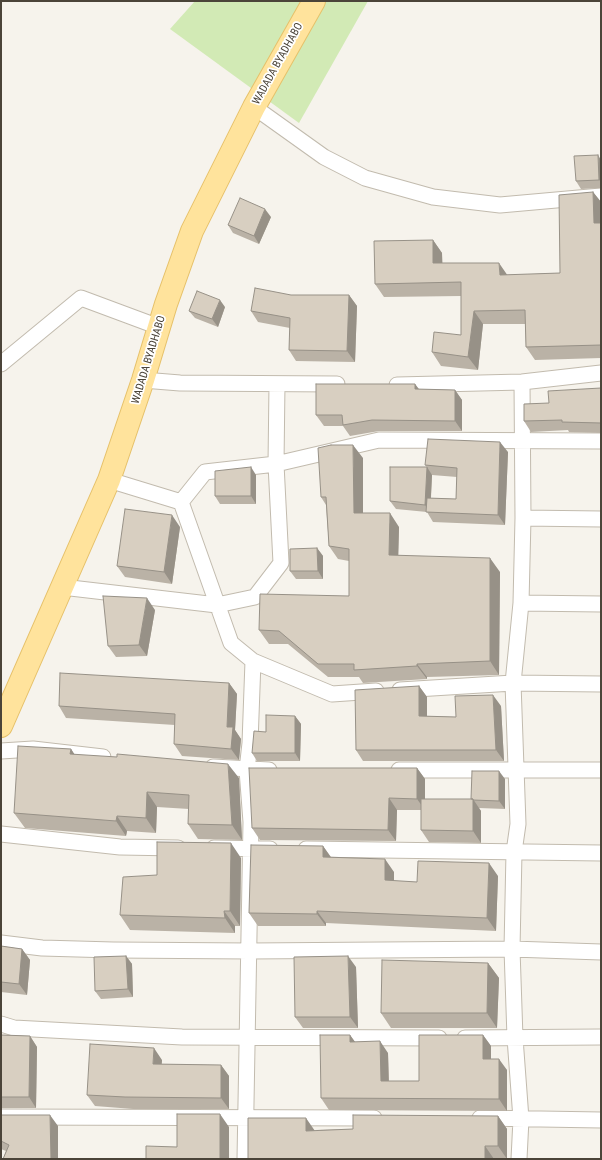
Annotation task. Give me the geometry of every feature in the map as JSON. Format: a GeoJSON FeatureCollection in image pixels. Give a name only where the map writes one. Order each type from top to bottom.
{"type":"FeatureCollection","features":[{"type":"Feature","properties":{"kind":"main road","name":"WADADA BYADHABO"},"geometry":{"type":"LineString","coordinates":[[1,726],[109,480],[192,231],[254,107],[314,1]]}},
{"type":"Feature","properties":{"kind":"street"},"geometry":{"type":"LineString","coordinates":[[254,107],[324,157],[365,178],[433,197],[500,205],[601,196]]}},
{"type":"Feature","properties":{"kind":"street"},"geometry":{"type":"LineString","coordinates":[[1,364],[81,298],[159,327]]}},
{"type":"Feature","properties":{"kind":"street"},"geometry":{"type":"LineString","coordinates":[[384,385],[522,382],[601,373]]}},
{"type":"Feature","properties":{"kind":"street"},"geometry":{"type":"LineString","coordinates":[[143,380],[180,383],[353,385]]}},
{"type":"Feature","properties":{"kind":"street"},"geometry":{"type":"LineString","coordinates":[[519,1159],[521,1119],[515,1038],[512,949],[514,852],[518,824],[513,683],[521,603],[523,518],[522,382]]}},
{"type":"Feature","properties":{"kind":"street"},"geometry":{"type":"LineString","coordinates":[[62,587],[217,605],[255,597],[281,563],[276,464],[277,384]]}},
{"type":"Feature","properties":{"kind":"street"},"geometry":{"type":"LineString","coordinates":[[181,502],[205,472],[276,464],[379,440],[601,441]]}},
{"type":"Feature","properties":{"kind":"street"},"geometry":{"type":"LineString","coordinates":[[109,480],[181,502]]}},
{"type":"Feature","properties":{"kind":"street"},"geometry":{"type":"LineString","coordinates":[[181,502],[231,643],[253,661],[332,694],[513,683],[601,684]]}},
{"type":"Feature","properties":{"kind":"street"},"geometry":{"type":"LineString","coordinates":[[523,518],[601,519]]}},
{"type":"Feature","properties":{"kind":"street"},"geometry":{"type":"LineString","coordinates":[[521,603],[601,604]]}},
{"type":"Feature","properties":{"kind":"street"},"geometry":{"type":"LineString","coordinates":[[245,1159],[250,951],[251,822],[247,770],[250,743],[253,661]]}},
{"type":"Feature","properties":{"kind":"street"},"geometry":{"type":"LineString","coordinates":[[1,751],[34,749],[121,759]]}},
{"type":"Feature","properties":{"kind":"street"},"geometry":{"type":"LineString","coordinates":[[200,766],[247,770],[287,770]]}},
{"type":"Feature","properties":{"kind":"street"},"geometry":{"type":"LineString","coordinates":[[382,770],[601,770]]}},
{"type":"Feature","properties":{"kind":"street"},"geometry":{"type":"LineString","coordinates":[[1,834],[120,847],[601,853]]}},
{"type":"Feature","properties":{"kind":"street"},"geometry":{"type":"LineString","coordinates":[[1,943],[42,948],[250,951],[512,949],[601,952]]}},
{"type":"Feature","properties":{"kind":"street"},"geometry":{"type":"LineString","coordinates":[[1,1024],[14,1028],[174,1037],[601,1038]]}},
{"type":"Feature","properties":{"kind":"street"},"geometry":{"type":"LineString","coordinates":[[1,1117],[387,1118]]}},
{"type":"Feature","properties":{"kind":"street"},"geometry":{"type":"LineString","coordinates":[[466,1118],[601,1120]]}},
{"type":"Feature","properties":{"kind":"green space"},"geometry":{"type":"Polygon","coordinates":[[[195,1],[368,1],[299,123],[170,29],[195,1]]]}},
{"type":"Feature","properties":{"kind":"building"},"geometry":{"type":"Polygon","coordinates":[[[598,155],[599,180],[576,181],[574,156],[598,155]]]}},
{"type":"Feature","properties":{"kind":"building"},"geometry":{"type":"Polygon","coordinates":[[[593,192],[594,223],[601,223],[601,345],[526,347],[525,310],[474,311],[468,357],[432,352],[434,332],[461,335],[461,282],[375,284],[374,241],[433,240],[433,263],[499,263],[500,275],[560,273],[559,195],[593,192]]]}},
{"type":"Feature","properties":{"kind":"building"},"geometry":{"type":"Polygon","coordinates":[[[240,198],[265,209],[254,236],[228,225],[240,198]]]}},
{"type":"Feature","properties":{"kind":"building"},"geometry":{"type":"Polygon","coordinates":[[[255,288],[291,295],[349,295],[347,351],[289,350],[290,318],[251,311],[255,288]]]}},
{"type":"Feature","properties":{"kind":"building"},"geometry":{"type":"Polygon","coordinates":[[[197,291],[220,300],[212,319],[189,311],[197,291]]]}},
{"type":"Feature","properties":{"kind":"building"},"geometry":{"type":"Polygon","coordinates":[[[316,384],[415,384],[415,389],[455,390],[455,421],[372,420],[343,425],[342,415],[316,415],[316,384]]]}},
{"type":"Feature","properties":{"kind":"building"},"geometry":{"type":"Polygon","coordinates":[[[601,388],[601,423],[562,422],[562,420],[524,421],[524,404],[549,403],[548,391],[601,388]]]}},
{"type":"Feature","properties":{"kind":"building"},"geometry":{"type":"Polygon","coordinates":[[[428,439],[500,442],[498,515],[426,512],[427,498],[456,499],[457,468],[425,465],[428,439]]]}},
{"type":"Feature","properties":{"kind":"building"},"geometry":{"type":"Polygon","coordinates":[[[331,445],[353,445],[354,513],[390,513],[389,555],[490,558],[490,661],[417,664],[417,666],[354,670],[354,664],[318,664],[279,631],[259,630],[260,594],[349,596],[349,549],[329,546],[326,497],[321,497],[318,448],[331,445]]]}},
{"type":"Feature","properties":{"kind":"building"},"geometry":{"type":"Polygon","coordinates":[[[251,467],[251,496],[215,496],[215,471],[251,467]]]}},
{"type":"Feature","properties":{"kind":"building"},"geometry":{"type":"Polygon","coordinates":[[[390,467],[427,467],[425,505],[390,501],[390,467]]]}},
{"type":"Feature","properties":{"kind":"building"},"geometry":{"type":"Polygon","coordinates":[[[125,509],[172,515],[164,572],[117,566],[125,509]]]}},
{"type":"Feature","properties":{"kind":"building"},"geometry":{"type":"Polygon","coordinates":[[[317,548],[318,571],[290,571],[290,549],[317,548]]]}},
{"type":"Feature","properties":{"kind":"building"},"geometry":{"type":"Polygon","coordinates":[[[103,596],[147,598],[139,645],[108,646],[103,596]]]}},
{"type":"Feature","properties":{"kind":"building"},"geometry":{"type":"Polygon","coordinates":[[[60,673],[229,683],[227,727],[233,727],[231,749],[174,744],[175,714],[59,706],[60,673]]]}},
{"type":"Feature","properties":{"kind":"building"},"geometry":{"type":"Polygon","coordinates":[[[419,686],[419,716],[456,717],[455,696],[493,695],[496,750],[356,750],[355,690],[419,686]]]}},
{"type":"Feature","properties":{"kind":"building"},"geometry":{"type":"Polygon","coordinates":[[[266,715],[295,716],[295,753],[252,753],[254,731],[266,732],[266,715]]]}},
{"type":"Feature","properties":{"kind":"building"},"geometry":{"type":"Polygon","coordinates":[[[18,746],[71,749],[70,754],[117,757],[117,754],[228,764],[232,825],[188,824],[189,795],[147,792],[146,818],[117,816],[116,821],[14,813],[18,746]]]}},
{"type":"Feature","properties":{"kind":"building"},"geometry":{"type":"Polygon","coordinates":[[[249,768],[417,768],[417,799],[389,798],[388,830],[252,828],[249,768]]]}},
{"type":"Feature","properties":{"kind":"building"},"geometry":{"type":"Polygon","coordinates":[[[472,771],[499,771],[499,801],[471,799],[472,771]]]}},
{"type":"Feature","properties":{"kind":"building"},"geometry":{"type":"Polygon","coordinates":[[[421,799],[473,799],[473,831],[421,830],[421,799]]]}},
{"type":"Feature","properties":{"kind":"building"},"geometry":{"type":"Polygon","coordinates":[[[157,842],[231,843],[230,911],[224,911],[225,918],[120,915],[123,877],[157,875],[157,842]]]}},
{"type":"Feature","properties":{"kind":"building"},"geometry":{"type":"Polygon","coordinates":[[[251,845],[323,846],[323,857],[385,859],[385,880],[417,882],[418,861],[489,863],[487,918],[317,911],[317,914],[249,913],[251,845]]]}},
{"type":"Feature","properties":{"kind":"building"},"geometry":{"type":"Polygon","coordinates":[[[1,946],[22,949],[19,984],[1,982],[1,946]]]}},
{"type":"Feature","properties":{"kind":"building"},"geometry":{"type":"Polygon","coordinates":[[[126,956],[128,989],[95,991],[94,957],[126,956]]]}},
{"type":"Feature","properties":{"kind":"building"},"geometry":{"type":"Polygon","coordinates":[[[348,956],[350,1017],[295,1017],[294,957],[348,956]]]}},
{"type":"Feature","properties":{"kind":"building"},"geometry":{"type":"Polygon","coordinates":[[[382,960],[488,963],[487,1013],[381,1013],[382,960]]]}},
{"type":"Feature","properties":{"kind":"building"},"geometry":{"type":"Polygon","coordinates":[[[1,1035],[30,1036],[29,1097],[1,1097],[1,1035]]]}},
{"type":"Feature","properties":{"kind":"building"},"geometry":{"type":"Polygon","coordinates":[[[320,1035],[350,1035],[350,1042],[380,1041],[381,1081],[419,1081],[419,1035],[483,1035],[483,1059],[499,1059],[499,1099],[321,1098],[320,1035]]]}},
{"type":"Feature","properties":{"kind":"building"},"geometry":{"type":"Polygon","coordinates":[[[90,1044],[154,1048],[153,1064],[221,1065],[221,1098],[87,1095],[90,1044]]]}},
{"type":"Feature","properties":{"kind":"building"},"geometry":{"type":"Polygon","coordinates":[[[177,1114],[220,1114],[220,1159],[146,1159],[146,1146],[177,1147],[177,1114]]]}},
{"type":"Feature","properties":{"kind":"building"},"geometry":{"type":"Polygon","coordinates":[[[1,1115],[50,1115],[51,1159],[3,1159],[9,1145],[1,1141],[1,1115]]]}},
{"type":"Feature","properties":{"kind":"building"},"geometry":{"type":"Polygon","coordinates":[[[353,1115],[498,1116],[498,1146],[485,1146],[485,1159],[248,1159],[248,1118],[306,1118],[306,1131],[353,1129],[353,1115]]]}}]}
